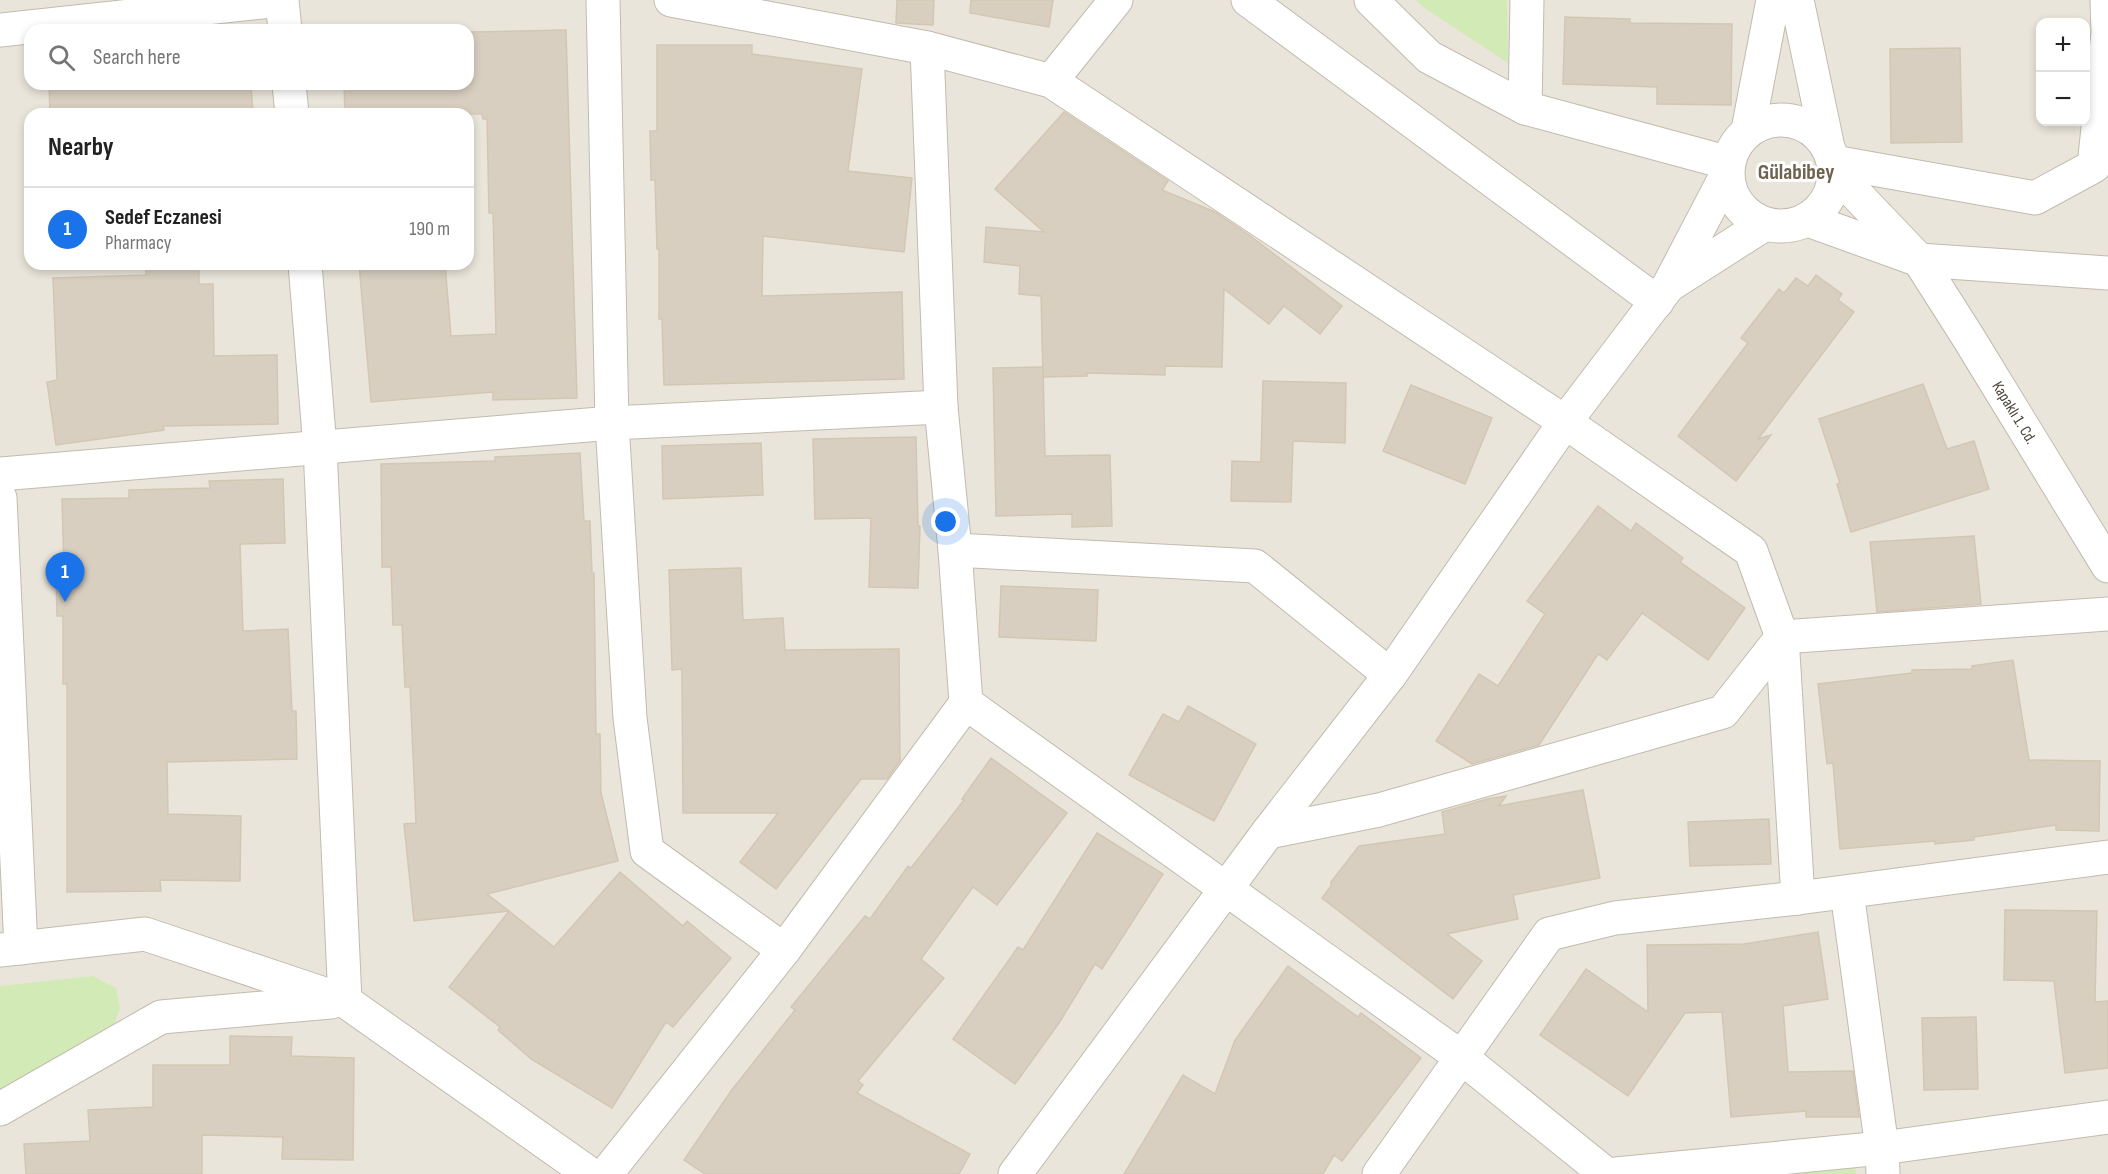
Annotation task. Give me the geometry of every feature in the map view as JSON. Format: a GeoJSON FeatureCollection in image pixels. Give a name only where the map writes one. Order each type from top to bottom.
{"type":"FeatureCollection","features":[{"type":"Feature","properties":{"kind":"street"},"geometry":{"type":"LineString","coordinates":[[56,24],[281,0],[284,24]]}},
{"type":"Feature","properties":{"kind":"street"},"geometry":{"type":"LineString","coordinates":[[603,0],[612,423],[630,718],[647,851],[784,950]]}},
{"type":"Feature","properties":{"kind":"street"},"geometry":{"type":"LineString","coordinates":[[671,0],[927,48],[1051,81],[1565,422],[1751,550],[1782,637],[1798,898]]}},
{"type":"Feature","properties":{"kind":"street"},"geometry":{"type":"LineString","coordinates":[[1051,81],[1116,0]]}},
{"type":"Feature","properties":{"kind":"street"},"geometry":{"type":"LineString","coordinates":[[1248,0],[1663,293]]}},
{"type":"Feature","properties":{"kind":"street"},"geometry":{"type":"LineString","coordinates":[[1371,0],[1430,57],[1525,108],[1728,168]]}},
{"type":"Feature","properties":{"kind":"street"},"geometry":{"type":"LineString","coordinates":[[1525,108],[1527,0]]}},
{"type":"Feature","properties":{"kind":"street"},"geometry":{"type":"LineString","coordinates":[[1748,130],[1773,0]]}},
{"type":"Feature","properties":{"kind":"street"},"geometry":{"type":"LineString","coordinates":[[1728,168],[1732,195],[1745,213],[1765,224],[1787,226],[1808,220],[1824,205],[1834,186],[1832,158],[1797,0]]}},
{"type":"Feature","properties":{"kind":"street"},"geometry":{"type":"LineString","coordinates":[[1016,1174],[1269,832],[1390,675],[1565,422],[1663,293],[1728,168],[1737,142],[1748,130],[1768,120],[1790,120],[1811,127],[1832,158],[2035,198],[2094,166],[2108,33],[2107,0]]}},
{"type":"Feature","properties":{"kind":"street"},"geometry":{"type":"LineString","coordinates":[[0,30],[24,27]]}},
{"type":"Feature","properties":{"kind":"street"},"geometry":{"type":"LineString","coordinates":[[606,1174],[784,950],[966,703],[955,550],[941,406],[927,48]]}},
{"type":"Feature","properties":{"kind":"street"},"geometry":{"type":"LineString","coordinates":[[290,90],[291,108]]}},
{"type":"Feature","properties":{"kind":"street","name":"Kapaklı 1. Cd."},"geometry":{"type":"LineString","coordinates":[[1832,158],[1919,260],[2108,566]]}},
{"type":"Feature","properties":{"kind":"street"},"geometry":{"type":"LineString","coordinates":[[1808,220],[1919,260],[2108,273]]}},
{"type":"Feature","properties":{"kind":"street"},"geometry":{"type":"LineString","coordinates":[[1663,293],[1765,224]]}},
{"type":"Feature","properties":{"kind":"street"},"geometry":{"type":"LineString","coordinates":[[305,270],[320,447],[345,1001]]}},
{"type":"Feature","properties":{"kind":"street"},"geometry":{"type":"LineString","coordinates":[[0,474],[612,423],[941,406]]}},
{"type":"Feature","properties":{"kind":"street"},"geometry":{"type":"LineString","coordinates":[[0,498],[11,949],[145,934],[345,1001],[590,1174]]}},
{"type":"Feature","properties":{"kind":"street"},"geometry":{"type":"LineString","coordinates":[[955,550],[1255,566],[1390,675]]}},
{"type":"Feature","properties":{"kind":"street"},"geometry":{"type":"LineString","coordinates":[[1269,832],[1379,810],[1723,712],[1782,637],[2108,614]]}},
{"type":"Feature","properties":{"kind":"street"},"geometry":{"type":"LineString","coordinates":[[966,703],[1461,1057],[1606,1174]]}},
{"type":"Feature","properties":{"kind":"street"},"geometry":{"type":"LineString","coordinates":[[1379,1174],[1549,934],[1615,918],[1847,892],[2108,857]]}},
{"type":"Feature","properties":{"kind":"street"},"geometry":{"type":"LineString","coordinates":[[1847,892],[1883,1161]]}},
{"type":"Feature","properties":{"kind":"street"},"geometry":{"type":"LineString","coordinates":[[0,1108],[161,1017],[345,1001]]}},
{"type":"Feature","properties":{"kind":"street"},"geometry":{"type":"LineString","coordinates":[[1616,1174],[1883,1161],[2108,1117]]}},
{"type":"Feature","properties":{"kind":"shaded area"},"geometry":{"type":"Polygon","coordinates":[[[0,0],[2108,0],[2108,1174],[0,1174],[0,0]]]}},
{"type":"Feature","properties":{"kind":"green space"},"geometry":{"type":"Polygon","coordinates":[[[1416,0],[1507,0],[1508,63],[1423,7],[1416,0]]]}},
{"type":"Feature","properties":{"kind":"green space"},"geometry":{"type":"Polygon","coordinates":[[[93,976],[116,988],[120,1008],[110,1034],[0,1095],[0,986],[93,976]]]}},
{"type":"Feature","properties":{"kind":"green space"},"geometry":{"type":"Polygon","coordinates":[[[1854,1159],[1856,1174],[1736,1174],[1854,1159]]]}},
{"type":"Feature","properties":{"kind":"building"},"geometry":{"type":"Polygon","coordinates":[[[897,0],[934,0],[933,25],[896,23],[897,0]]]}},
{"type":"Feature","properties":{"kind":"building"},"geometry":{"type":"Polygon","coordinates":[[[971,0],[1053,0],[1049,27],[970,13],[971,0]]]}},
{"type":"Feature","properties":{"kind":"building"},"geometry":{"type":"Polygon","coordinates":[[[1565,17],[1630,19],[1630,23],[1732,24],[1731,105],[1657,104],[1657,87],[1563,84],[1565,17]]]}},
{"type":"Feature","properties":{"kind":"building"},"geometry":{"type":"Polygon","coordinates":[[[566,30],[577,398],[493,400],[493,392],[371,402],[360,270],[446,270],[451,336],[496,334],[493,213],[489,213],[487,119],[483,119],[482,114],[474,114],[474,108],[345,108],[344,90],[474,90],[474,32],[566,30]]]}},
{"type":"Feature","properties":{"kind":"building"},"geometry":{"type":"Polygon","coordinates":[[[657,45],[752,45],[752,54],[862,69],[848,171],[912,178],[904,252],[763,236],[762,296],[902,292],[904,379],[664,385],[662,319],[659,319],[659,249],[657,249],[655,180],[651,180],[650,131],[657,131],[657,45]]]}},
{"type":"Feature","properties":{"kind":"building"},"geometry":{"type":"Polygon","coordinates":[[[1960,48],[1962,142],[1891,143],[1890,49],[1960,48]]]}},
{"type":"Feature","properties":{"kind":"building"},"geometry":{"type":"Polygon","coordinates":[[[49,90],[251,90],[253,108],[50,108],[49,90]]]}},
{"type":"Feature","properties":{"kind":"building"},"geometry":{"type":"Polygon","coordinates":[[[1064,112],[1168,181],[1162,190],[1215,212],[1342,306],[1320,334],[1284,306],[1269,324],[1224,289],[1222,367],[1165,366],[1165,375],[1087,373],[1087,376],[1043,377],[1041,296],[1019,294],[1020,266],[984,262],[986,227],[1044,232],[995,189],[1064,112]]]}},
{"type":"Feature","properties":{"kind":"building"},"geometry":{"type":"Polygon","coordinates":[[[146,270],[199,270],[199,284],[213,284],[214,356],[277,355],[278,424],[163,426],[164,430],[56,445],[47,382],[57,380],[53,278],[146,275],[146,270]]]}},
{"type":"Feature","properties":{"kind":"building"},"geometry":{"type":"Polygon","coordinates":[[[1816,275],[1842,294],[1838,300],[1854,312],[1758,439],[1771,435],[1736,481],[1678,436],[1748,343],[1741,338],[1779,289],[1784,293],[1796,278],[1808,286],[1816,275]]]}},
{"type":"Feature","properties":{"kind":"building"},"geometry":{"type":"Polygon","coordinates":[[[1043,367],[1045,456],[1110,455],[1112,526],[1072,527],[1072,514],[996,516],[993,368],[1043,367]]]}},
{"type":"Feature","properties":{"kind":"building"},"geometry":{"type":"Polygon","coordinates":[[[1263,381],[1346,383],[1345,443],[1293,441],[1291,502],[1231,501],[1232,461],[1261,462],[1263,381]]]}},
{"type":"Feature","properties":{"kind":"building"},"geometry":{"type":"Polygon","coordinates":[[[1923,384],[1947,449],[1974,441],[1989,489],[1851,532],[1837,484],[1840,483],[1819,419],[1923,384]]]}},
{"type":"Feature","properties":{"kind":"building"},"geometry":{"type":"Polygon","coordinates":[[[1411,385],[1492,418],[1465,484],[1383,451],[1411,385]]]}},
{"type":"Feature","properties":{"kind":"building"},"geometry":{"type":"Polygon","coordinates":[[[916,437],[918,526],[920,526],[918,588],[869,587],[871,518],[815,519],[813,439],[916,437]]]}},
{"type":"Feature","properties":{"kind":"building"},"geometry":{"type":"Polygon","coordinates":[[[761,443],[763,495],[663,499],[662,446],[761,443]]]}},
{"type":"Feature","properties":{"kind":"building"},"geometry":{"type":"Polygon","coordinates":[[[580,453],[584,521],[590,521],[592,573],[594,573],[596,734],[600,734],[601,793],[618,861],[487,894],[509,911],[414,921],[404,824],[416,823],[410,687],[405,687],[402,625],[393,625],[391,567],[382,567],[381,464],[495,461],[495,457],[580,453]]]}},
{"type":"Feature","properties":{"kind":"building"},"geometry":{"type":"Polygon","coordinates":[[[283,479],[285,543],[240,544],[243,631],[288,629],[292,711],[296,711],[297,759],[167,762],[168,814],[241,816],[240,881],[160,880],[161,891],[67,892],[67,684],[63,684],[63,616],[57,616],[56,571],[64,571],[62,499],[129,498],[129,490],[210,488],[209,481],[283,479]]]}},
{"type":"Feature","properties":{"kind":"building"},"geometry":{"type":"Polygon","coordinates":[[[1598,506],[1631,531],[1636,523],[1683,558],[1680,562],[1745,608],[1708,660],[1642,613],[1607,660],[1598,654],[1539,745],[1472,764],[1436,741],[1479,674],[1498,686],[1545,614],[1527,601],[1598,506]]]}},
{"type":"Feature","properties":{"kind":"building"},"geometry":{"type":"Polygon","coordinates":[[[1974,536],[1981,604],[1877,612],[1870,542],[1974,536]]]}},
{"type":"Feature","properties":{"kind":"building"},"geometry":{"type":"Polygon","coordinates":[[[741,568],[743,620],[783,618],[785,650],[899,649],[900,761],[887,779],[861,779],[776,889],[740,862],[778,813],[683,813],[682,669],[672,670],[669,570],[741,568]]]}},
{"type":"Feature","properties":{"kind":"building"},"geometry":{"type":"Polygon","coordinates":[[[1001,586],[1098,590],[1096,641],[999,637],[1001,586]]]}},
{"type":"Feature","properties":{"kind":"building"},"geometry":{"type":"Polygon","coordinates":[[[2013,660],[2029,760],[2100,761],[2099,831],[2056,830],[2056,825],[1974,837],[1974,840],[1840,849],[1833,763],[1827,764],[1818,684],[1912,673],[1912,670],[1972,669],[1972,666],[2013,660]]]}},
{"type":"Feature","properties":{"kind":"building"},"geometry":{"type":"Polygon","coordinates":[[[1188,706],[1256,744],[1214,821],[1129,775],[1163,714],[1179,722],[1188,706]]]}},
{"type":"Feature","properties":{"kind":"building"},"geometry":{"type":"Polygon","coordinates":[[[991,758],[1067,813],[997,905],[973,887],[921,959],[944,978],[858,1081],[863,1085],[857,1093],[970,1154],[959,1174],[705,1174],[684,1160],[731,1091],[795,1010],[791,1007],[865,916],[870,919],[908,866],[911,868],[964,800],[962,799],[991,758]]]}},
{"type":"Feature","properties":{"kind":"building"},"geometry":{"type":"Polygon","coordinates":[[[1583,790],[1600,878],[1513,895],[1518,919],[1447,934],[1482,961],[1453,999],[1322,898],[1331,886],[1331,882],[1359,846],[1445,834],[1442,812],[1487,799],[1506,796],[1499,806],[1583,790]]]}},
{"type":"Feature","properties":{"kind":"building"},"geometry":{"type":"Polygon","coordinates":[[[1769,819],[1771,864],[1690,866],[1688,822],[1769,819]]]}},
{"type":"Feature","properties":{"kind":"building"},"geometry":{"type":"Polygon","coordinates":[[[1097,833],[1163,874],[1102,969],[1095,964],[1059,1023],[1015,1084],[953,1039],[1018,947],[1023,950],[1097,833]]]}},
{"type":"Feature","properties":{"kind":"building"},"geometry":{"type":"Polygon","coordinates":[[[620,872],[683,926],[687,921],[731,958],[673,1027],[666,1022],[612,1108],[531,1059],[498,1030],[500,1027],[449,987],[509,911],[554,947],[620,872]]]}},
{"type":"Feature","properties":{"kind":"building"},"geometry":{"type":"Polygon","coordinates":[[[2005,910],[2097,911],[2095,1002],[2108,1001],[2108,1068],[2065,1073],[2054,981],[2004,980],[2005,910]]]}},
{"type":"Feature","properties":{"kind":"building"},"geometry":{"type":"Polygon","coordinates":[[[1818,932],[1828,999],[1783,1006],[1788,1072],[1853,1071],[1859,1117],[1806,1117],[1806,1111],[1731,1117],[1722,1012],[1685,1013],[1628,1096],[1540,1035],[1586,969],[1648,1012],[1647,945],[1744,944],[1818,932]]]}},
{"type":"Feature","properties":{"kind":"building"},"geometry":{"type":"Polygon","coordinates":[[[1288,966],[1358,1017],[1361,1013],[1421,1058],[1342,1161],[1334,1155],[1323,1174],[1124,1174],[1183,1075],[1215,1094],[1235,1040],[1288,966]]]}},
{"type":"Feature","properties":{"kind":"building"},"geometry":{"type":"Polygon","coordinates":[[[1976,1017],[1978,1089],[1924,1090],[1922,1018],[1976,1017]]]}},
{"type":"Feature","properties":{"kind":"building"},"geometry":{"type":"Polygon","coordinates":[[[230,1036],[292,1037],[291,1056],[354,1058],[353,1160],[282,1159],[283,1137],[202,1135],[202,1174],[26,1174],[24,1144],[90,1141],[88,1110],[153,1107],[153,1065],[230,1065],[230,1036]]]}},
{"type":"Feature","properties":{"kind":"place","name":"Sedef Eczanesi"},"geometry":{"type":"Point","coordinates":[65,602]}},
{"type":"Feature","properties":{"kind":"district","name":"Gülabibey"},"geometry":{"type":"Point","coordinates":[1796,172]}}]}
